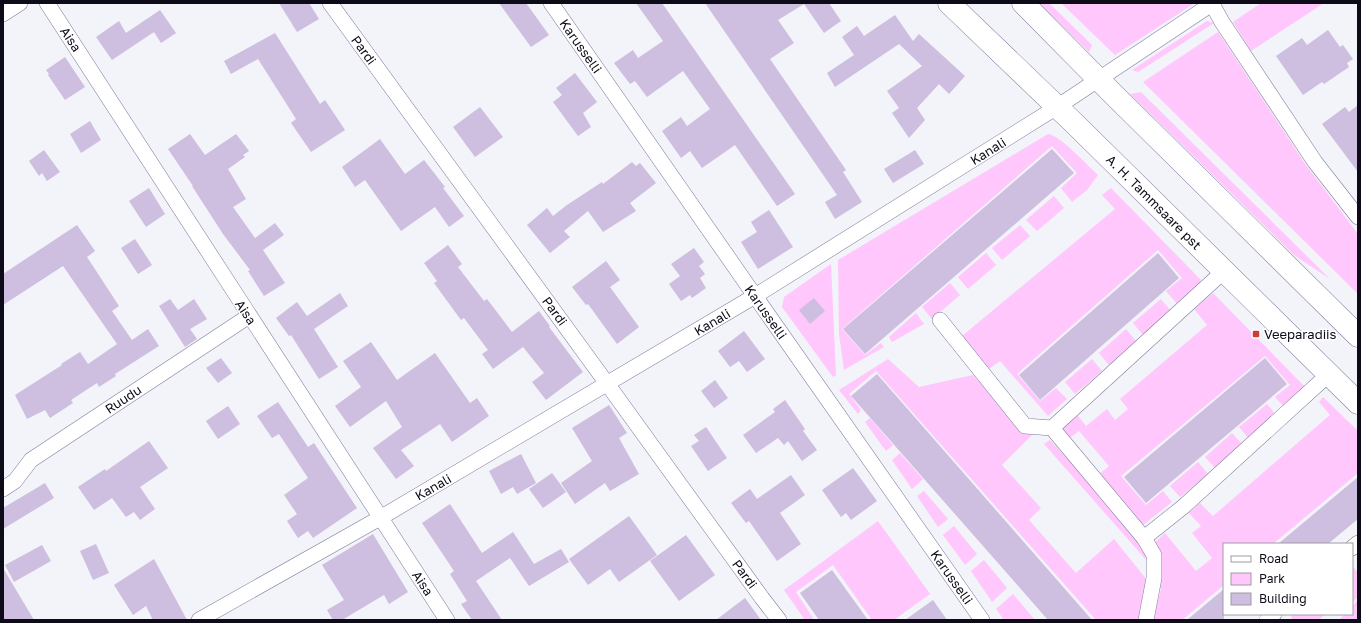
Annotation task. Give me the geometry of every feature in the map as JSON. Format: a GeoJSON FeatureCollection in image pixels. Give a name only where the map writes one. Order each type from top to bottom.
{"type":"FeatureCollection","features":[{"type":"Feature","properties":{"kind":"street"},"geometry":{"type":"LineString","coordinates":[[3,14],[20,3]]}},
{"type":"Feature","properties":{"kind":"street","name":"Aisa"},"geometry":{"type":"LineString","coordinates":[[47,3],[447,620]]}},
{"type":"Feature","properties":{"kind":"street","name":"Pardi"},"geometry":{"type":"LineString","coordinates":[[330,3],[779,620]]}},
{"type":"Feature","properties":{"kind":"street","name":"Karusselli"},"geometry":{"type":"LineString","coordinates":[[552,3],[982,620]]}},
{"type":"Feature","properties":{"kind":"street","name":"A. H. Tammsaare pst"},"geometry":{"type":"LineString","coordinates":[[949,3],[1358,403]]}},
{"type":"Feature","properties":{"kind":"street"},"geometry":{"type":"LineString","coordinates":[[1023,3],[1358,336]]}},
{"type":"Feature","properties":{"kind":"street"},"geometry":{"type":"LineString","coordinates":[[1212,3],[1315,162],[1358,217]]}},
{"type":"Feature","properties":{"kind":"street","name":"Kanali"},"geometry":{"type":"LineString","coordinates":[[199,620],[380,518],[755,296],[1057,107],[1212,3]]}},
{"type":"Feature","properties":{"kind":"street"},"geometry":{"type":"LineString","coordinates":[[1052,428],[1224,272]]}},
{"type":"Feature","properties":{"kind":"street","name":"Ruudu"},"geometry":{"type":"LineString","coordinates":[[3,489],[15,481],[31,460],[249,316]]}},
{"type":"Feature","properties":{"kind":"street"},"geometry":{"type":"LineString","coordinates":[[940,320],[1025,426],[1052,428],[1144,538],[1154,555],[1154,578],[1146,620]]}},
{"type":"Feature","properties":{"kind":"street"},"geometry":{"type":"LineString","coordinates":[[1144,538],[1183,507],[1329,374]]}},
{"type":"Feature","properties":{"kind":"green space"},"geometry":{"type":"Polygon","coordinates":[[[1039,3],[1049,3],[1092,45],[1089,52],[1039,3]]]}},
{"type":"Feature","properties":{"kind":"green space"},"geometry":{"type":"Polygon","coordinates":[[[1061,3],[1195,3],[1115,55],[1061,3]]]}},
{"type":"Feature","properties":{"kind":"green space"},"geometry":{"type":"Polygon","coordinates":[[[1261,3],[1324,3],[1251,51],[1233,22],[1261,3]]]}},
{"type":"Feature","properties":{"kind":"green space"},"geometry":{"type":"Polygon","coordinates":[[[1207,21],[1214,23],[1138,72],[1132,70],[1207,21]]]}},
{"type":"Feature","properties":{"kind":"green space"},"geometry":{"type":"Polygon","coordinates":[[[1218,32],[1306,165],[1358,234],[1358,294],[1143,82],[1218,32]]]}},
{"type":"Feature","properties":{"kind":"green space"},"geometry":{"type":"Polygon","coordinates":[[[1141,92],[1330,279],[1294,255],[1130,94],[1141,92]]]}},
{"type":"Feature","properties":{"kind":"green space"},"geometry":{"type":"Polygon","coordinates":[[[1048,134],[1066,145],[1098,175],[1087,190],[1072,202],[1061,188],[1077,173],[1052,146],[842,329],[865,355],[881,343],[884,347],[844,370],[839,334],[838,260],[1048,134]]]}},
{"type":"Feature","properties":{"kind":"green space"},"geometry":{"type":"Polygon","coordinates":[[[1111,188],[1201,280],[1196,291],[1179,306],[1166,291],[1182,278],[1158,250],[1017,374],[1040,401],[1056,388],[1067,399],[1048,416],[1000,361],[986,371],[982,360],[962,336],[1115,209],[1102,195],[1111,188]]]}},
{"type":"Feature","properties":{"kind":"green space"},"geometry":{"type":"Polygon","coordinates":[[[1054,196],[1064,208],[1037,231],[1026,220],[1054,196]]]}},
{"type":"Feature","properties":{"kind":"green space"},"geometry":{"type":"Polygon","coordinates":[[[1020,225],[1030,236],[1002,260],[992,248],[1020,225]]]}},
{"type":"Feature","properties":{"kind":"green space"},"geometry":{"type":"Polygon","coordinates":[[[986,253],[996,265],[968,289],[958,277],[986,253]]]}},
{"type":"Feature","properties":{"kind":"green space"},"geometry":{"type":"Polygon","coordinates":[[[831,264],[836,375],[833,377],[782,307],[784,297],[831,264]]]}},
{"type":"Feature","properties":{"kind":"green space"},"geometry":{"type":"Polygon","coordinates":[[[950,283],[960,295],[932,319],[922,307],[950,283]]]}},
{"type":"Feature","properties":{"kind":"green space"},"geometry":{"type":"Polygon","coordinates":[[[1213,293],[1306,388],[1285,408],[1275,397],[1290,385],[1265,356],[1121,476],[1146,505],[1163,491],[1172,502],[1143,525],[1097,476],[1109,466],[1079,431],[1066,441],[1060,425],[1075,412],[1086,426],[1107,409],[1115,420],[1128,409],[1120,399],[1207,325],[1194,309],[1213,293]]]}},
{"type":"Feature","properties":{"kind":"green space"},"geometry":{"type":"Polygon","coordinates":[[[1161,299],[1171,311],[1143,335],[1133,323],[1161,299]]]}},
{"type":"Feature","properties":{"kind":"green space"},"geometry":{"type":"Polygon","coordinates":[[[916,313],[924,324],[892,342],[889,337],[916,313]]]}},
{"type":"Feature","properties":{"kind":"green space"},"geometry":{"type":"Polygon","coordinates":[[[1126,329],[1136,341],[1109,365],[1099,353],[1126,329]]]}},
{"type":"Feature","properties":{"kind":"green space"},"geometry":{"type":"Polygon","coordinates":[[[888,359],[919,387],[973,375],[1021,428],[1032,435],[1002,465],[1041,508],[1029,520],[1076,573],[1114,539],[1147,580],[1139,620],[1096,620],[876,371],[849,394],[861,410],[858,414],[839,390],[888,359]]]}},
{"type":"Feature","properties":{"kind":"green space"},"geometry":{"type":"Polygon","coordinates":[[[1092,359],[1102,371],[1075,394],[1065,382],[1092,359]]]}},
{"type":"Feature","properties":{"kind":"green space"},"geometry":{"type":"Polygon","coordinates":[[[1323,397],[1358,431],[1358,473],[1274,543],[1223,543],[1223,586],[1182,620],[1152,620],[1161,589],[1157,579],[1162,560],[1152,545],[1165,533],[1196,571],[1212,558],[1192,533],[1201,526],[1189,513],[1200,503],[1213,516],[1330,415],[1319,402],[1323,397]]]}},
{"type":"Feature","properties":{"kind":"green space"},"geometry":{"type":"Polygon","coordinates":[[[1267,404],[1277,416],[1249,439],[1239,427],[1267,404]]]}},
{"type":"Feature","properties":{"kind":"green space"},"geometry":{"type":"Polygon","coordinates":[[[870,418],[893,445],[886,451],[865,422],[870,418]]]}},
{"type":"Feature","properties":{"kind":"green space"},"geometry":{"type":"Polygon","coordinates":[[[1232,433],[1243,445],[1215,468],[1205,457],[1232,433]]]}},
{"type":"Feature","properties":{"kind":"green space"},"geometry":{"type":"Polygon","coordinates":[[[1050,440],[1133,530],[1147,553],[1148,562],[1044,444],[1050,440]]]}},
{"type":"Feature","properties":{"kind":"green space"},"geometry":{"type":"Polygon","coordinates":[[[900,453],[923,479],[912,489],[892,460],[900,453]]]}},
{"type":"Feature","properties":{"kind":"green space"},"geometry":{"type":"Polygon","coordinates":[[[1198,462],[1208,474],[1180,497],[1170,486],[1198,462]]]}},
{"type":"Feature","properties":{"kind":"green space"},"geometry":{"type":"Polygon","coordinates":[[[924,491],[948,519],[938,527],[917,496],[924,491]]]}},
{"type":"Feature","properties":{"kind":"green space"},"geometry":{"type":"Polygon","coordinates":[[[878,521],[930,594],[894,620],[872,620],[833,565],[796,592],[813,618],[811,620],[805,620],[784,590],[878,521]]]}},
{"type":"Feature","properties":{"kind":"green space"},"geometry":{"type":"Polygon","coordinates":[[[954,526],[977,554],[965,565],[943,535],[954,526]]]}},
{"type":"Feature","properties":{"kind":"green space"},"geometry":{"type":"Polygon","coordinates":[[[984,560],[1007,588],[992,602],[971,571],[984,560]]]}},
{"type":"Feature","properties":{"kind":"green space"},"geometry":{"type":"Polygon","coordinates":[[[1353,566],[1358,573],[1358,597],[1353,602],[1353,566]]]}},
{"type":"Feature","properties":{"kind":"green space"},"geometry":{"type":"Polygon","coordinates":[[[1013,594],[1035,620],[1004,620],[996,609],[1013,594]]]}},
{"type":"Feature","properties":{"kind":"green space"},"geometry":{"type":"Polygon","coordinates":[[[1358,600],[1358,620],[1339,620],[1344,615],[1353,615],[1353,605],[1358,600]]]}},
{"type":"Feature","properties":{"kind":"green space"},"geometry":{"type":"Polygon","coordinates":[[[1293,615],[1324,615],[1319,620],[1293,620],[1291,617],[1293,615]]]}},
{"type":"Feature","properties":{"kind":"building"},"geometry":{"type":"Polygon","coordinates":[[[279,3],[309,3],[319,19],[297,32],[279,3]]]}},
{"type":"Feature","properties":{"kind":"building"},"geometry":{"type":"Polygon","coordinates":[[[499,3],[526,3],[549,35],[531,47],[499,3]]]}},
{"type":"Feature","properties":{"kind":"building"},"geometry":{"type":"Polygon","coordinates":[[[636,3],[662,3],[795,194],[777,206],[735,145],[702,168],[690,151],[681,158],[662,131],[681,117],[687,126],[710,109],[683,71],[647,97],[635,81],[630,84],[614,63],[633,50],[638,58],[663,41],[636,3]]]}},
{"type":"Feature","properties":{"kind":"building"},"geometry":{"type":"Polygon","coordinates":[[[705,3],[829,3],[841,21],[824,33],[804,4],[778,20],[794,43],[770,59],[846,170],[843,172],[862,202],[835,219],[825,202],[837,195],[705,3]]]}},
{"type":"Feature","properties":{"kind":"building"},"geometry":{"type":"Polygon","coordinates":[[[160,10],[176,33],[161,43],[154,32],[112,60],[96,37],[119,21],[126,33],[160,10]]]}},
{"type":"Feature","properties":{"kind":"building"},"geometry":{"type":"Polygon","coordinates":[[[895,15],[913,41],[919,34],[965,76],[949,94],[939,84],[917,108],[925,120],[909,138],[892,113],[899,108],[887,91],[922,66],[899,44],[835,87],[827,73],[854,55],[842,37],[857,26],[864,36],[895,15]]]}},
{"type":"Feature","properties":{"kind":"building"},"geometry":{"type":"Polygon","coordinates":[[[1328,30],[1340,47],[1343,45],[1353,59],[1347,63],[1349,67],[1324,84],[1322,82],[1303,95],[1276,56],[1302,38],[1307,45],[1328,30]]]}},
{"type":"Feature","properties":{"kind":"building"},"geometry":{"type":"Polygon","coordinates":[[[275,33],[320,104],[325,100],[345,130],[311,152],[291,123],[296,119],[258,59],[231,74],[224,61],[275,33]]]}},
{"type":"Feature","properties":{"kind":"building"},"geometry":{"type":"Polygon","coordinates":[[[65,57],[85,87],[65,100],[46,70],[65,57]]]}},
{"type":"Feature","properties":{"kind":"building"},"geometry":{"type":"Polygon","coordinates":[[[575,73],[597,102],[583,113],[591,127],[578,136],[553,102],[562,95],[556,88],[575,73]]]}},
{"type":"Feature","properties":{"kind":"building"},"geometry":{"type":"Polygon","coordinates":[[[1358,105],[1358,172],[1322,124],[1345,107],[1349,112],[1358,105]]]}},
{"type":"Feature","properties":{"kind":"building"},"geometry":{"type":"Polygon","coordinates":[[[480,107],[503,137],[475,157],[453,127],[480,107]]]}},
{"type":"Feature","properties":{"kind":"building"},"geometry":{"type":"Polygon","coordinates":[[[90,121],[101,140],[81,153],[70,134],[90,121]]]}},
{"type":"Feature","properties":{"kind":"building"},"geometry":{"type":"Polygon","coordinates":[[[190,134],[205,155],[236,134],[249,151],[243,155],[245,157],[228,169],[246,199],[233,207],[255,238],[275,223],[284,235],[263,250],[285,283],[264,296],[248,271],[250,270],[223,234],[168,149],[190,134]]]}},
{"type":"Feature","properties":{"kind":"building"},"geometry":{"type":"Polygon","coordinates":[[[380,139],[405,174],[424,160],[445,187],[443,188],[464,216],[449,227],[435,207],[401,231],[365,180],[355,187],[342,167],[380,139]]]}},
{"type":"Feature","properties":{"kind":"building"},"geometry":{"type":"Polygon","coordinates":[[[1052,149],[1074,173],[865,354],[843,329],[1052,149]]]}},
{"type":"Feature","properties":{"kind":"building"},"geometry":{"type":"Polygon","coordinates":[[[44,150],[60,172],[47,181],[42,173],[39,176],[29,161],[44,150]]]}},
{"type":"Feature","properties":{"kind":"building"},"geometry":{"type":"Polygon","coordinates":[[[915,150],[924,164],[893,183],[884,169],[915,150]]]}},
{"type":"Feature","properties":{"kind":"building"},"geometry":{"type":"Polygon","coordinates":[[[632,162],[636,166],[640,163],[656,183],[630,203],[636,211],[603,232],[588,211],[564,231],[570,237],[550,253],[527,225],[547,208],[553,216],[602,182],[603,184],[632,162]]]}},
{"type":"Feature","properties":{"kind":"building"},"geometry":{"type":"Polygon","coordinates":[[[149,188],[165,214],[146,227],[129,201],[149,188]]]}},
{"type":"Feature","properties":{"kind":"building"},"geometry":{"type":"Polygon","coordinates":[[[769,210],[793,247],[758,269],[741,242],[757,232],[751,222],[769,210]]]}},
{"type":"Feature","properties":{"kind":"building"},"geometry":{"type":"Polygon","coordinates":[[[77,225],[95,251],[87,257],[119,306],[112,311],[132,340],[148,329],[159,346],[115,374],[116,376],[99,387],[97,383],[71,400],[73,403],[50,418],[45,410],[27,419],[15,395],[80,352],[88,364],[117,344],[63,266],[3,305],[3,274],[77,225]]]}},
{"type":"Feature","properties":{"kind":"building"},"geometry":{"type":"Polygon","coordinates":[[[135,239],[152,265],[138,274],[121,248],[135,239]]]}},
{"type":"Feature","properties":{"kind":"building"},"geometry":{"type":"Polygon","coordinates":[[[448,245],[462,264],[458,267],[484,301],[487,299],[512,332],[539,311],[550,326],[549,327],[583,372],[546,400],[532,382],[544,373],[523,347],[493,369],[482,354],[488,350],[464,318],[461,320],[434,283],[437,281],[424,263],[448,245]]]}},
{"type":"Feature","properties":{"kind":"building"},"geometry":{"type":"Polygon","coordinates":[[[694,248],[704,262],[699,266],[705,274],[700,278],[706,288],[692,298],[690,295],[681,301],[669,284],[680,276],[671,264],[694,248]]]}},
{"type":"Feature","properties":{"kind":"building"},"geometry":{"type":"Polygon","coordinates":[[[1158,253],[1179,278],[1040,400],[1019,375],[1158,253]]]}},
{"type":"Feature","properties":{"kind":"building"},"geometry":{"type":"Polygon","coordinates":[[[606,261],[620,280],[610,287],[639,327],[617,344],[588,304],[586,305],[572,287],[606,261]]]}},
{"type":"Feature","properties":{"kind":"building"},"geometry":{"type":"Polygon","coordinates":[[[340,293],[348,306],[314,329],[338,367],[319,379],[291,335],[289,336],[276,318],[297,302],[307,316],[340,293]]]}},
{"type":"Feature","properties":{"kind":"building"},"geometry":{"type":"Polygon","coordinates":[[[814,298],[825,311],[810,324],[799,310],[814,298]]]}},
{"type":"Feature","properties":{"kind":"building"},"geometry":{"type":"Polygon","coordinates":[[[170,299],[178,310],[194,299],[207,319],[190,329],[197,339],[185,347],[159,306],[170,299]]]}},
{"type":"Feature","properties":{"kind":"building"},"geometry":{"type":"Polygon","coordinates":[[[744,331],[765,359],[747,372],[739,361],[730,367],[718,351],[744,331]]]}},
{"type":"Feature","properties":{"kind":"building"},"geometry":{"type":"Polygon","coordinates":[[[371,342],[397,380],[435,353],[470,403],[477,398],[489,416],[452,442],[440,424],[401,450],[414,466],[396,479],[373,448],[402,427],[386,401],[350,427],[335,406],[361,387],[343,361],[371,342]]]}},
{"type":"Feature","properties":{"kind":"building"},"geometry":{"type":"Polygon","coordinates":[[[221,358],[232,373],[218,383],[206,368],[221,358]]]}},
{"type":"Feature","properties":{"kind":"building"},"geometry":{"type":"Polygon","coordinates":[[[1265,358],[1287,384],[1146,503],[1124,477],[1265,358]]]}},
{"type":"Feature","properties":{"kind":"building"},"geometry":{"type":"Polygon","coordinates":[[[877,374],[1092,620],[1048,620],[851,396],[877,374]]]}},
{"type":"Feature","properties":{"kind":"building"},"geometry":{"type":"Polygon","coordinates":[[[715,380],[728,398],[714,408],[701,391],[715,380]]]}},
{"type":"Feature","properties":{"kind":"building"},"geometry":{"type":"Polygon","coordinates":[[[785,400],[805,429],[803,431],[817,450],[802,461],[788,441],[784,445],[778,438],[756,453],[743,435],[775,412],[773,409],[785,400]]]}},
{"type":"Feature","properties":{"kind":"building"},"geometry":{"type":"Polygon","coordinates":[[[278,402],[308,447],[314,443],[357,508],[313,538],[308,531],[298,538],[287,521],[297,514],[284,495],[308,478],[279,434],[272,438],[257,416],[278,402]]]}},
{"type":"Feature","properties":{"kind":"building"},"geometry":{"type":"Polygon","coordinates":[[[609,405],[627,433],[619,438],[639,474],[610,491],[605,483],[575,504],[561,483],[592,461],[572,428],[609,405]]]}},
{"type":"Feature","properties":{"kind":"building"},"geometry":{"type":"Polygon","coordinates":[[[228,406],[240,424],[218,439],[206,421],[228,406]]]}},
{"type":"Feature","properties":{"kind":"building"},"geometry":{"type":"Polygon","coordinates":[[[706,427],[727,458],[708,471],[691,446],[699,441],[694,435],[706,427]]]}},
{"type":"Feature","properties":{"kind":"building"},"geometry":{"type":"Polygon","coordinates":[[[149,441],[168,468],[140,487],[155,509],[140,520],[134,512],[126,517],[112,498],[94,510],[78,487],[105,469],[106,471],[149,441]]]}},
{"type":"Feature","properties":{"kind":"building"},"geometry":{"type":"Polygon","coordinates":[[[521,454],[536,483],[517,494],[513,487],[501,494],[489,471],[521,454]]]}},
{"type":"Feature","properties":{"kind":"building"},"geometry":{"type":"Polygon","coordinates":[[[853,468],[877,501],[851,520],[846,513],[841,517],[822,490],[853,468]]]}},
{"type":"Feature","properties":{"kind":"building"},"geometry":{"type":"Polygon","coordinates":[[[552,473],[566,492],[543,508],[529,489],[552,473]]]}},
{"type":"Feature","properties":{"kind":"building"},"geometry":{"type":"Polygon","coordinates":[[[791,475],[805,495],[780,513],[801,544],[777,561],[749,521],[746,523],[731,503],[750,489],[757,499],[791,475]]]}},
{"type":"Feature","properties":{"kind":"building"},"geometry":{"type":"Polygon","coordinates":[[[1358,477],[1358,519],[1329,543],[1279,543],[1358,477]]]}},
{"type":"Feature","properties":{"kind":"building"},"geometry":{"type":"Polygon","coordinates":[[[45,483],[54,498],[3,529],[3,508],[45,483]]]}},
{"type":"Feature","properties":{"kind":"building"},"geometry":{"type":"Polygon","coordinates":[[[450,504],[482,553],[513,532],[534,564],[561,549],[569,562],[529,586],[510,558],[476,581],[502,620],[472,620],[461,604],[467,601],[450,574],[454,571],[422,523],[450,504]]]}},
{"type":"Feature","properties":{"kind":"building"},"geometry":{"type":"Polygon","coordinates":[[[629,516],[657,555],[619,582],[610,569],[588,585],[569,559],[629,516]]]}},
{"type":"Feature","properties":{"kind":"building"},"geometry":{"type":"Polygon","coordinates":[[[373,534],[408,592],[389,604],[384,595],[342,620],[333,620],[327,610],[344,600],[322,565],[373,534]]]}},
{"type":"Feature","properties":{"kind":"building"},"geometry":{"type":"Polygon","coordinates":[[[686,535],[715,575],[679,601],[650,561],[686,535]]]}},
{"type":"Feature","properties":{"kind":"building"},"geometry":{"type":"Polygon","coordinates":[[[96,544],[109,573],[93,580],[80,551],[96,544]]]}},
{"type":"Feature","properties":{"kind":"building"},"geometry":{"type":"Polygon","coordinates":[[[42,545],[51,561],[14,582],[5,565],[42,545]]]}},
{"type":"Feature","properties":{"kind":"building"},"geometry":{"type":"Polygon","coordinates":[[[154,559],[187,620],[153,620],[146,606],[133,615],[114,585],[154,559]]]}},
{"type":"Feature","properties":{"kind":"building"},"geometry":{"type":"Polygon","coordinates":[[[3,568],[34,620],[3,620],[3,568]]]}},
{"type":"Feature","properties":{"kind":"building"},"geometry":{"type":"Polygon","coordinates":[[[832,570],[868,620],[819,620],[800,593],[832,570]]]}},
{"type":"Feature","properties":{"kind":"building"},"geometry":{"type":"Polygon","coordinates":[[[1223,590],[1224,620],[1187,620],[1223,590]]]}},
{"type":"Feature","properties":{"kind":"building"},"geometry":{"type":"Polygon","coordinates":[[[745,598],[761,620],[716,620],[745,598]]]}},
{"type":"Feature","properties":{"kind":"building"},"geometry":{"type":"Polygon","coordinates":[[[933,600],[947,620],[905,620],[933,600]]]}},
{"type":"Feature","properties":{"kind":"place","name":"Veeparadiis"},"geometry":{"type":"Point","coordinates":[1256,334]}}]}
